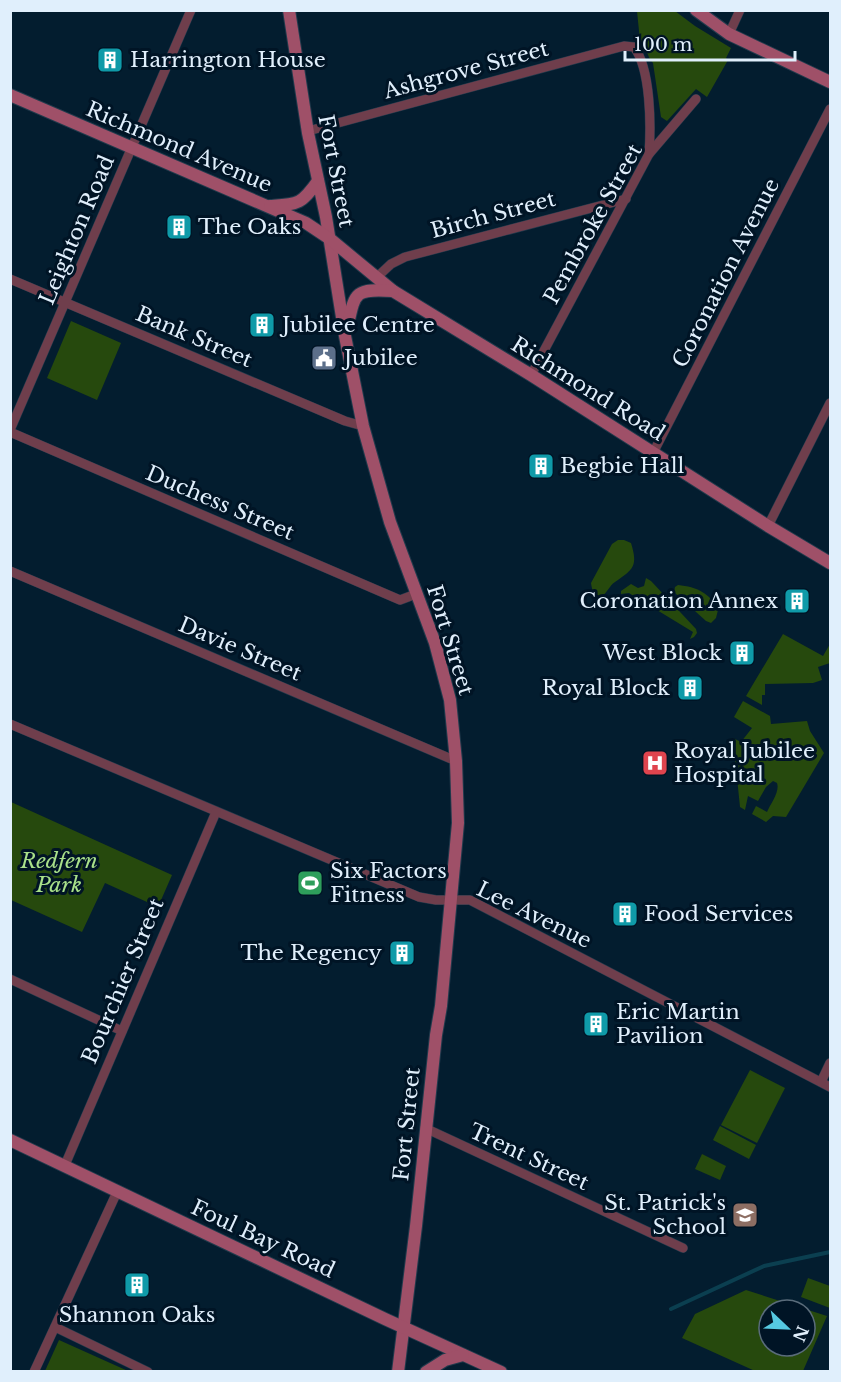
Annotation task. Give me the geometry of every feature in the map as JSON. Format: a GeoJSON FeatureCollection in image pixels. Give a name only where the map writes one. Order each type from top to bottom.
{"type":"FeatureCollection","features":[{"type":"Feature","properties":{"kind":"main road","name":"Fort Street"},"geometry":{"type":"LineString","coordinates":[[289,10],[308,131],[330,239],[345,336],[363,426],[390,522],[435,643],[450,700],[456,761],[458,823],[452,899],[398,1371]]}},
{"type":"Feature","properties":{"kind":"main road"},"geometry":{"type":"LineString","coordinates":[[696,10],[729,34],[831,82]]}},
{"type":"Feature","properties":{"kind":"main road","name":"Richmond Avenue"},"geometry":{"type":"LineString","coordinates":[[10,95],[269,206],[330,239]]}},
{"type":"Feature","properties":{"kind":"main road"},"geometry":{"type":"LineString","coordinates":[[269,206],[294,204],[301,201],[318,181]]}},
{"type":"Feature","properties":{"kind":"main road","name":"Richmond Road"},"geometry":{"type":"LineString","coordinates":[[330,239],[393,291],[531,375],[768,526],[831,563]]}},
{"type":"Feature","properties":{"kind":"main road"},"geometry":{"type":"LineString","coordinates":[[345,336],[355,297],[362,291],[372,289],[393,291]]}},
{"type":"Feature","properties":{"kind":"main road","name":"Foul Bay Road"},"geometry":{"type":"LineString","coordinates":[[10,1140],[403,1327],[501,1371]]}},
{"type":"Feature","properties":{"kind":"main road"},"geometry":{"type":"LineString","coordinates":[[426,1371],[445,1360],[463,1355]]}},
{"type":"Feature","properties":{"kind":"street","name":"Leighton Road"},"geometry":{"type":"LineString","coordinates":[[10,431],[191,10]]}},
{"type":"Feature","properties":{"kind":"street"},"geometry":{"type":"LineString","coordinates":[[729,34],[740,10]]}},
{"type":"Feature","properties":{"kind":"street","name":"Ashgrove Street"},"geometry":{"type":"LineString","coordinates":[[308,131],[624,46],[634,47],[642,57],[651,120],[649,154]]}},
{"type":"Feature","properties":{"kind":"street","name":"Pembroke Street"},"geometry":{"type":"LineString","coordinates":[[531,375],[649,154],[696,99]]}},
{"type":"Feature","properties":{"kind":"street","name":"Coronation Avenue"},"geometry":{"type":"LineString","coordinates":[[654,453],[831,109]]}},
{"type":"Feature","properties":{"kind":"street","name":"Birch Street"},"geometry":{"type":"LineString","coordinates":[[376,278],[391,264],[405,257],[626,199]]}},
{"type":"Feature","properties":{"kind":"street","name":"Bank Street"},"geometry":{"type":"LineString","coordinates":[[10,279],[345,421],[363,426]]}},
{"type":"Feature","properties":{"kind":"street"},"geometry":{"type":"LineString","coordinates":[[768,526],[831,403]]}},
{"type":"Feature","properties":{"kind":"street","name":"Duchess Street"},"geometry":{"type":"LineString","coordinates":[[10,431],[400,600],[416,594]]}},
{"type":"Feature","properties":{"kind":"street","name":"Davie Street"},"geometry":{"type":"LineString","coordinates":[[10,571],[456,761]]}},
{"type":"Feature","properties":{"kind":"street","name":"Lee Avenue"},"geometry":{"type":"LineString","coordinates":[[10,724],[419,897],[436,900],[470,900],[831,1087]]}},
{"type":"Feature","properties":{"kind":"street","name":"Bourchier Street"},"geometry":{"type":"LineString","coordinates":[[65,1165],[216,812]]}},
{"type":"Feature","properties":{"kind":"street"},"geometry":{"type":"LineString","coordinates":[[10,979],[122,1031]]}},
{"type":"Feature","properties":{"kind":"street"},"geometry":{"type":"LineString","coordinates":[[821,1082],[831,1063]]}},
{"type":"Feature","properties":{"kind":"street","name":"Trent Street"},"geometry":{"type":"LineString","coordinates":[[425,1128],[683,1248]]}},
{"type":"Feature","properties":{"kind":"street"},"geometry":{"type":"LineString","coordinates":[[34,1371],[117,1192]]}},
{"type":"Feature","properties":{"kind":"street"},"geometry":{"type":"LineString","coordinates":[[55,1327],[148,1371]]}},
{"type":"Feature","properties":{"kind":"green space"},"geometry":{"type":"Polygon","coordinates":[[[637,11],[675,11],[731,48],[726,58],[728,60],[707,97],[696,89],[667,121],[661,117],[653,63],[640,41],[637,11]]]}},
{"type":"Feature","properties":{"kind":"green space"},"geometry":{"type":"Polygon","coordinates":[[[71,321],[121,343],[97,400],[47,378],[71,321]]]}},
{"type":"Feature","properties":{"kind":"green space"},"geometry":{"type":"Polygon","coordinates":[[[618,540],[631,543],[633,566],[602,596],[597,595],[591,583],[612,544],[618,540]]]}},
{"type":"Feature","properties":{"kind":"green space"},"geometry":{"type":"Polygon","coordinates":[[[646,578],[696,629],[697,633],[694,637],[690,639],[693,632],[629,593],[621,594],[621,591],[631,584],[638,588],[644,586],[646,578]]]}},
{"type":"Feature","properties":{"kind":"green space"},"geometry":{"type":"Polygon","coordinates":[[[678,585],[697,589],[711,599],[718,610],[716,618],[711,623],[674,592],[678,585]]]}},
{"type":"Feature","properties":{"kind":"green space"},"geometry":{"type":"Polygon","coordinates":[[[783,634],[823,656],[830,644],[830,663],[818,667],[822,680],[813,683],[765,684],[762,705],[746,696],[783,634]]]}},
{"type":"Feature","properties":{"kind":"green space"},"geometry":{"type":"Polygon","coordinates":[[[743,701],[770,716],[771,724],[807,721],[810,731],[824,753],[786,817],[773,816],[766,822],[752,814],[756,806],[767,812],[775,798],[778,786],[773,781],[766,787],[758,801],[748,796],[745,810],[740,807],[733,738],[741,742],[752,728],[734,717],[743,701]]]}},
{"type":"Feature","properties":{"kind":"green space","name":"Redfern Park"},"geometry":{"type":"Polygon","coordinates":[[[11,802],[172,875],[158,907],[105,883],[82,932],[11,900],[11,802]]]}},
{"type":"Feature","properties":{"kind":"green space"},"geometry":{"type":"Polygon","coordinates":[[[750,1070],[785,1088],[757,1143],[721,1125],[750,1070]]]}},
{"type":"Feature","properties":{"kind":"green space"},"geometry":{"type":"Polygon","coordinates":[[[720,1126],[756,1145],[749,1159],[713,1140],[720,1126]]]}},
{"type":"Feature","properties":{"kind":"green space"},"geometry":{"type":"Polygon","coordinates":[[[702,1154],[726,1166],[720,1180],[695,1169],[702,1154]]]}},
{"type":"Feature","properties":{"kind":"green space"},"geometry":{"type":"Polygon","coordinates":[[[808,1278],[830,1286],[830,1308],[817,1303],[817,1298],[801,1297],[808,1278]]]}},
{"type":"Feature","properties":{"kind":"green space"},"geometry":{"type":"Polygon","coordinates":[[[746,1290],[771,1298],[757,1298],[757,1358],[809,1358],[803,1371],[755,1371],[682,1338],[695,1314],[746,1290]]]}},
{"type":"Feature","properties":{"kind":"green space"},"geometry":{"type":"Polygon","coordinates":[[[817,1313],[827,1316],[817,1339],[817,1313]]]}},
{"type":"Feature","properties":{"kind":"green space"},"geometry":{"type":"Polygon","coordinates":[[[59,1340],[128,1371],[45,1371],[59,1340]]]}},
{"type":"Feature","properties":{"kind":"waterway"},"geometry":{"type":"LineString","coordinates":[[671,1309],[764,1266],[830,1252]]}},
{"type":"Feature","properties":{"kind":"place","name":"Harrington House"},"geometry":{"type":"Point","coordinates":[110,60]}},
{"type":"Feature","properties":{"kind":"place","name":"The Oaks"},"geometry":{"type":"Point","coordinates":[179,227]}},
{"type":"Feature","properties":{"kind":"place","name":"Jubilee Centre"},"geometry":{"type":"Point","coordinates":[262,325]}},
{"type":"Feature","properties":{"kind":"place","name":"Jubilee"},"geometry":{"type":"Point","coordinates":[324,358]}},
{"type":"Feature","properties":{"kind":"place","name":"Begbie Hall"},"geometry":{"type":"Point","coordinates":[541,466]}},
{"type":"Feature","properties":{"kind":"place","name":"Coronation Annex"},"geometry":{"type":"Point","coordinates":[797,601]}},
{"type":"Feature","properties":{"kind":"place","name":"West Block"},"geometry":{"type":"Point","coordinates":[742,653]}},
{"type":"Feature","properties":{"kind":"place","name":"Royal Block"},"geometry":{"type":"Point","coordinates":[690,688]}},
{"type":"Feature","properties":{"kind":"place","name":"Royal Jubilee Hospital"},"geometry":{"type":"Point","coordinates":[655,763]}},
{"type":"Feature","properties":{"kind":"place","name":"Six Factors Fitness"},"geometry":{"type":"Point","coordinates":[310,883]}},
{"type":"Feature","properties":{"kind":"place","name":"Food Services"},"geometry":{"type":"Point","coordinates":[625,914]}},
{"type":"Feature","properties":{"kind":"place","name":"The Regency"},"geometry":{"type":"Point","coordinates":[402,953]}},
{"type":"Feature","properties":{"kind":"place","name":"Eric Martin Pavilion"},"geometry":{"type":"Point","coordinates":[596,1024]}},
{"type":"Feature","properties":{"kind":"place","name":"St. Patrick's School"},"geometry":{"type":"Point","coordinates":[745,1215]}},
{"type":"Feature","properties":{"kind":"place","name":"Shannon Oaks"},"geometry":{"type":"Point","coordinates":[137,1285]}}]}
